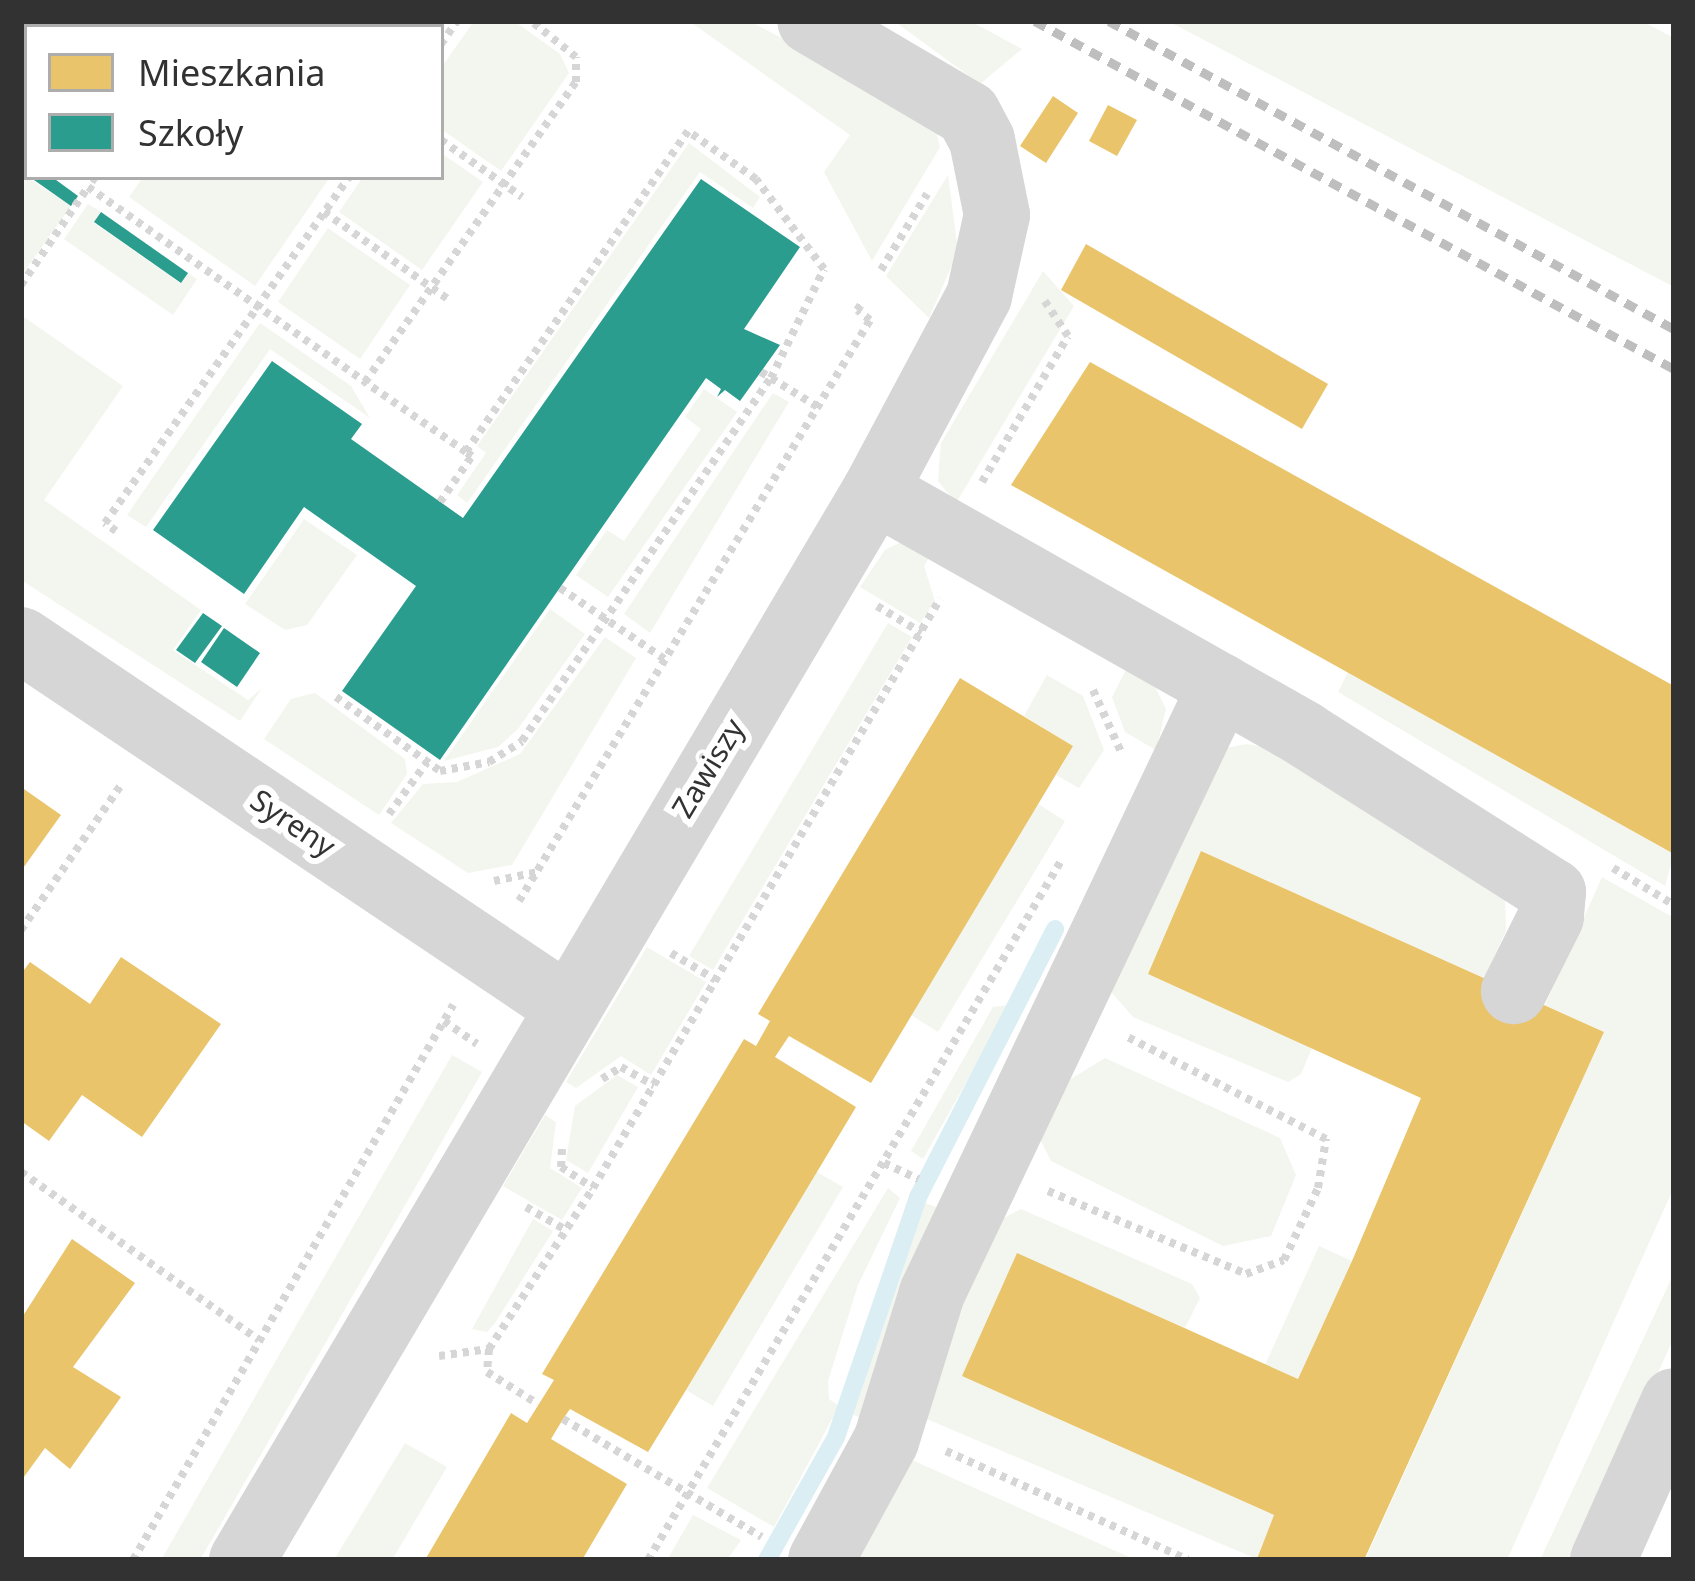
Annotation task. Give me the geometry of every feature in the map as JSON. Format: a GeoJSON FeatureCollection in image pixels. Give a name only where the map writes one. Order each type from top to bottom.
{"type":"FeatureCollection","features":[{"type":"Feature","properties":{"kind":"street","name":"Zawiszy"},"geometry":{"type":"LineString","coordinates":[[242,1560],[565,1005],[875,491],[979,296],[998,234],[995,184],[968,114],[810,21]]}},
{"type":"Feature","properties":{"kind":"street"},"geometry":{"type":"LineString","coordinates":[[875,491],[953,530],[1049,596],[1221,686],[1553,892],[1551,917],[1514,991]]}},
{"type":"Feature","properties":{"kind":"street","name":"Syreny"},"geometry":{"type":"LineString","coordinates":[[21,640],[565,1005]]}},
{"type":"Feature","properties":{"kind":"street"},"geometry":{"type":"LineString","coordinates":[[795,1551],[890,1426],[932,1293],[1221,686]]}},
{"type":"Feature","properties":{"kind":"street"},"geometry":{"type":"LineString","coordinates":[[1603,1560],[1674,1401]]}},
{"type":"Feature","properties":{"kind":"path"},"geometry":{"type":"LineString","coordinates":[[365,382],[579,70],[569,48],[531,21]]}},
{"type":"Feature","properties":{"kind":"path"},"geometry":{"type":"LineString","coordinates":[[336,697],[440,771],[489,763],[522,741],[771,378],[824,269],[756,178],[688,131],[466,452]]}},
{"type":"Feature","properties":{"kind":"path"},"geometry":{"type":"LineString","coordinates":[[444,142],[522,197]]}},
{"type":"Feature","properties":{"kind":"path"},"geometry":{"type":"LineString","coordinates":[[881,270],[937,178]]}},
{"type":"Feature","properties":{"kind":"path"},"geometry":{"type":"LineString","coordinates":[[21,285],[93,180]]}},
{"type":"Feature","properties":{"kind":"path"},"geometry":{"type":"LineString","coordinates":[[116,531],[105,524],[347,180]]}},
{"type":"Feature","properties":{"kind":"path"},"geometry":{"type":"LineString","coordinates":[[88,187],[472,456],[440,502]]}},
{"type":"Feature","properties":{"kind":"path"},"geometry":{"type":"LineString","coordinates":[[324,212],[449,300]]}},
{"type":"Feature","properties":{"kind":"path"},"geometry":{"type":"LineString","coordinates":[[516,905],[870,320],[857,310],[862,303]]}},
{"type":"Feature","properties":{"kind":"path"},"geometry":{"type":"LineString","coordinates":[[538,1404],[487,1372],[489,1349],[654,1085],[941,602],[935,571],[953,530],[1068,336]]}},
{"type":"Feature","properties":{"kind":"path"},"geometry":{"type":"LineString","coordinates":[[761,371],[818,407]]}},
{"type":"Feature","properties":{"kind":"path"},"geometry":{"type":"LineString","coordinates":[[560,588],[666,660]]}},
{"type":"Feature","properties":{"kind":"path"},"geometry":{"type":"LineString","coordinates":[[869,602],[922,633]]}},
{"type":"Feature","properties":{"kind":"path"},"geometry":{"type":"LineString","coordinates":[[941,602],[955,610]]}},
{"type":"Feature","properties":{"kind":"path"},"geometry":{"type":"LineString","coordinates":[[1078,682],[1097,693],[1122,756],[1173,783]]}},
{"type":"Feature","properties":{"kind":"path"},"geometry":{"type":"LineString","coordinates":[[385,819],[427,762]]}},
{"type":"Feature","properties":{"kind":"path"},"geometry":{"type":"LineString","coordinates":[[21,930],[122,785]]}},
{"type":"Feature","properties":{"kind":"path"},"geometry":{"type":"LineString","coordinates":[[648,1560],[1074,838]]}},
{"type":"Feature","properties":{"kind":"path"},"geometry":{"type":"LineString","coordinates":[[663,949],[716,980]]}},
{"type":"Feature","properties":{"kind":"path"},"geometry":{"type":"LineString","coordinates":[[133,1560],[462,989]]}},
{"type":"Feature","properties":{"kind":"path"},"geometry":{"type":"LineString","coordinates":[[993,1168],[1246,1274],[1283,1260],[1318,1188],[1326,1139],[1066,1005]]}},
{"type":"Feature","properties":{"kind":"path"},"geometry":{"type":"LineString","coordinates":[[584,1091],[620,1067],[654,1085]]}},
{"type":"Feature","properties":{"kind":"path"},"geometry":{"type":"LineString","coordinates":[[884,1162],[921,1180]]}},
{"type":"Feature","properties":{"kind":"path"},"geometry":{"type":"LineString","coordinates":[[21,1172],[259,1340]]}},
{"type":"Feature","properties":{"kind":"path"},"geometry":{"type":"LineString","coordinates":[[434,1357],[489,1349]]}},
{"type":"Feature","properties":{"kind":"path"},"geometry":{"type":"LineString","coordinates":[[563,1419],[795,1551]]}},
{"type":"Feature","properties":{"kind":"path"},"geometry":{"type":"LineString","coordinates":[[890,1426],[1188,1560]]}},
{"type":"Feature","properties":{"kind":"shaded area"},"geometry":{"type":"Polygon","coordinates":[[[166,21],[439,21],[302,24],[166,21]]]}},
{"type":"Feature","properties":{"kind":"shaded area"},"geometry":{"type":"Polygon","coordinates":[[[474,21],[514,21],[560,54],[569,73],[501,171],[444,131],[444,64],[474,21]]]}},
{"type":"Feature","properties":{"kind":"shaded area"},"geometry":{"type":"Polygon","coordinates":[[[689,21],[749,21],[933,118],[940,147],[872,261],[824,172],[850,135],[689,21]]]}},
{"type":"Feature","properties":{"kind":"shaded area"},"geometry":{"type":"Polygon","coordinates":[[[894,21],[970,21],[1022,49],[980,84],[894,21]]]}},
{"type":"Feature","properties":{"kind":"shaded area"},"geometry":{"type":"Polygon","coordinates":[[[1168,21],[1642,21],[1674,38],[1674,287],[1168,21]]]}},
{"type":"Feature","properties":{"kind":"shaded area"},"geometry":{"type":"Polygon","coordinates":[[[21,116],[24,180],[32,180],[71,206],[21,276],[21,116]]]}},
{"type":"Feature","properties":{"kind":"shaded area"},"geometry":{"type":"Polygon","coordinates":[[[689,143],[760,197],[753,208],[700,172],[467,503],[457,495],[486,453],[477,446],[689,143]]]}},
{"type":"Feature","properties":{"kind":"shaded area"},"geometry":{"type":"Polygon","coordinates":[[[444,155],[483,182],[422,270],[339,212],[361,180],[444,180],[444,155]]]}},
{"type":"Feature","properties":{"kind":"shaded area"},"geometry":{"type":"Polygon","coordinates":[[[948,175],[958,251],[929,318],[886,276],[948,175]]]}},
{"type":"Feature","properties":{"kind":"shaded area"},"geometry":{"type":"Polygon","coordinates":[[[141,180],[328,180],[255,286],[129,197],[141,180]]]}},
{"type":"Feature","properties":{"kind":"shaded area"},"geometry":{"type":"Polygon","coordinates":[[[88,204],[101,212],[94,223],[180,283],[188,273],[197,279],[173,315],[64,239],[88,204]]]}},
{"type":"Feature","properties":{"kind":"shaded area"},"geometry":{"type":"Polygon","coordinates":[[[328,228],[410,285],[360,359],[278,302],[328,228]]]}},
{"type":"Feature","properties":{"kind":"shaded area"},"geometry":{"type":"Polygon","coordinates":[[[1043,271],[1074,306],[956,503],[938,481],[941,443],[1043,271]]]}},
{"type":"Feature","properties":{"kind":"shaded area"},"geometry":{"type":"Polygon","coordinates":[[[21,315],[123,386],[44,500],[201,610],[173,650],[248,700],[262,688],[240,721],[21,580],[21,315]]]}},
{"type":"Feature","properties":{"kind":"shaded area"},"geometry":{"type":"Polygon","coordinates":[[[260,323],[351,386],[370,418],[270,349],[146,527],[127,515],[260,323]]]}},
{"type":"Feature","properties":{"kind":"shaded area"},"geometry":{"type":"Polygon","coordinates":[[[704,389],[737,412],[608,597],[576,575],[607,530],[624,541],[701,429],[685,417],[704,389]]]}},
{"type":"Feature","properties":{"kind":"shaded area"},"geometry":{"type":"Polygon","coordinates":[[[773,393],[789,402],[650,633],[624,614],[773,393]]]}},
{"type":"Feature","properties":{"kind":"shaded area"},"geometry":{"type":"Polygon","coordinates":[[[304,519],[357,555],[307,625],[285,630],[245,604],[304,519]]]}},
{"type":"Feature","properties":{"kind":"shaded area"},"geometry":{"type":"Polygon","coordinates":[[[903,541],[933,551],[924,566],[935,601],[920,623],[860,587],[885,550],[903,541]]]}},
{"type":"Feature","properties":{"kind":"shaded area"},"geometry":{"type":"Polygon","coordinates":[[[550,609],[585,634],[518,729],[498,747],[444,761],[550,609]]]}},
{"type":"Feature","properties":{"kind":"shaded area"},"geometry":{"type":"Polygon","coordinates":[[[888,623],[912,637],[713,970],[689,956],[888,623]]]}},
{"type":"Feature","properties":{"kind":"shaded area"},"geometry":{"type":"Polygon","coordinates":[[[605,637],[636,658],[512,865],[468,873],[391,823],[423,784],[457,782],[520,754],[605,637]]]}},
{"type":"Feature","properties":{"kind":"shaded area"},"geometry":{"type":"Polygon","coordinates":[[[1142,660],[1166,709],[1156,750],[1125,732],[1112,697],[1130,662],[1142,660]]]}},
{"type":"Feature","properties":{"kind":"shaded area"},"geometry":{"type":"Polygon","coordinates":[[[1348,672],[1674,854],[1665,886],[1338,692],[1348,672]]]}},
{"type":"Feature","properties":{"kind":"shaded area"},"geometry":{"type":"Polygon","coordinates":[[[1047,675],[1083,696],[1104,750],[1079,788],[1056,775],[1073,746],[1024,716],[1047,675]]]}},
{"type":"Feature","properties":{"kind":"shaded area"},"geometry":{"type":"Polygon","coordinates":[[[315,693],[405,759],[407,774],[379,815],[264,739],[291,699],[315,693]]]}},
{"type":"Feature","properties":{"kind":"shaded area"},"geometry":{"type":"Polygon","coordinates":[[[1246,744],[1271,748],[1505,896],[1506,931],[1484,978],[1201,851],[1148,974],[1312,1048],[1301,1074],[1288,1082],[1133,1017],[1112,993],[1106,967],[1225,748],[1246,744]]]}},
{"type":"Feature","properties":{"kind":"shaded area"},"geometry":{"type":"Polygon","coordinates":[[[1038,804],[1065,821],[938,1032],[911,1015],[1038,804]]]}},
{"type":"Feature","properties":{"kind":"shaded area"},"geometry":{"type":"Polygon","coordinates":[[[1602,877],[1674,918],[1674,1187],[1507,1560],[1365,1560],[1604,1032],[1545,1005],[1602,877]]]}},
{"type":"Feature","properties":{"kind":"shaded area"},"geometry":{"type":"Polygon","coordinates":[[[647,947],[706,982],[651,1075],[621,1056],[576,1088],[566,1082],[647,947]]]}},
{"type":"Feature","properties":{"kind":"shaded area"},"geometry":{"type":"Polygon","coordinates":[[[1010,1005],[923,1159],[911,1151],[993,1007],[1010,1005]]]}},
{"type":"Feature","properties":{"kind":"shaded area"},"geometry":{"type":"Polygon","coordinates":[[[452,1055],[482,1072],[200,1560],[161,1560],[452,1055]]]}},
{"type":"Feature","properties":{"kind":"shaded area"},"geometry":{"type":"Polygon","coordinates":[[[1105,1058],[1280,1138],[1296,1175],[1271,1236],[1223,1246],[1051,1161],[1041,1141],[1044,1111],[1061,1085],[1105,1058]]]}},
{"type":"Feature","properties":{"kind":"shaded area"},"geometry":{"type":"Polygon","coordinates":[[[617,1075],[638,1087],[588,1173],[566,1160],[575,1106],[617,1075]]]}},
{"type":"Feature","properties":{"kind":"shaded area"},"geometry":{"type":"Polygon","coordinates":[[[545,1115],[556,1122],[550,1168],[582,1188],[562,1220],[503,1186],[545,1115]]]}},
{"type":"Feature","properties":{"kind":"shaded area"},"geometry":{"type":"Polygon","coordinates":[[[817,1172],[843,1187],[713,1406],[686,1390],[817,1172]]]}},
{"type":"Feature","properties":{"kind":"shaded area"},"geometry":{"type":"Polygon","coordinates":[[[888,1188],[900,1198],[858,1285],[828,1381],[829,1399],[839,1406],[774,1527],[707,1488],[888,1188]]]}},
{"type":"Feature","properties":{"kind":"shaded area"},"geometry":{"type":"Polygon","coordinates":[[[925,1203],[939,1208],[865,1419],[853,1415],[925,1203]]]}},
{"type":"Feature","properties":{"kind":"shaded area"},"geometry":{"type":"Polygon","coordinates":[[[1021,1209],[1192,1284],[1200,1298],[1185,1328],[1017,1254],[962,1376],[1274,1515],[1257,1559],[922,1417],[985,1228],[1021,1209]]]}},
{"type":"Feature","properties":{"kind":"shaded area"},"geometry":{"type":"Polygon","coordinates":[[[533,1219],[553,1231],[495,1323],[487,1332],[472,1329],[533,1219]]]}},
{"type":"Feature","properties":{"kind":"shaded area"},"geometry":{"type":"Polygon","coordinates":[[[1319,1246],[1352,1261],[1298,1379],[1265,1365],[1319,1246]]]}},
{"type":"Feature","properties":{"kind":"shaded area"},"geometry":{"type":"Polygon","coordinates":[[[1674,1273],[1674,1337],[1574,1560],[1540,1560],[1674,1273]]]}},
{"type":"Feature","properties":{"kind":"shaded area"},"geometry":{"type":"Polygon","coordinates":[[[405,1443],[447,1467],[392,1560],[334,1560],[405,1443]]]}},
{"type":"Feature","properties":{"kind":"shaded area"},"geometry":{"type":"Polygon","coordinates":[[[903,1456],[1136,1560],[851,1560],[903,1456]]]}},
{"type":"Feature","properties":{"kind":"shaded area"},"geometry":{"type":"Polygon","coordinates":[[[693,1515],[741,1540],[727,1560],[667,1560],[693,1515]]]}},
{"type":"Feature","properties":{"kind":"building: Mieszkania"},"geometry":{"type":"Polygon","coordinates":[[[1053,96],[1078,113],[1046,163],[1020,146],[1053,96]]]}},
{"type":"Feature","properties":{"kind":"building: Mieszkania"},"geometry":{"type":"Polygon","coordinates":[[[1108,105],[1137,120],[1117,156],[1089,141],[1108,105]]]}},
{"type":"Feature","properties":{"kind":"building: Mieszkania"},"geometry":{"type":"Polygon","coordinates":[[[1086,244],[1328,384],[1302,429],[1061,290],[1086,244]]]}},
{"type":"Feature","properties":{"kind":"building: Mieszkania"},"geometry":{"type":"Polygon","coordinates":[[[1090,362],[1674,686],[1674,854],[1011,485],[1090,362]]]}},
{"type":"Feature","properties":{"kind":"building: Mieszkania"},"geometry":{"type":"Polygon","coordinates":[[[960,678],[1073,746],[871,1083],[789,1036],[775,1057],[856,1107],[686,1390],[648,1452],[570,1409],[563,1419],[551,1439],[627,1484],[582,1560],[425,1560],[511,1413],[527,1423],[554,1380],[542,1374],[744,1039],[756,1046],[770,1021],[758,1014],[960,678]]]}},
{"type":"Feature","properties":{"kind":"building: Mieszkania"},"geometry":{"type":"Polygon","coordinates":[[[21,787],[61,815],[21,871],[21,787]]]}},
{"type":"Feature","properties":{"kind":"building: Mieszkania"},"geometry":{"type":"Polygon","coordinates":[[[1201,851],[1604,1032],[1364,1560],[1257,1559],[1274,1515],[962,1376],[1017,1253],[1298,1379],[1352,1261],[1421,1098],[1148,974],[1201,851]]]}},
{"type":"Feature","properties":{"kind":"building: Mieszkania"},"geometry":{"type":"Polygon","coordinates":[[[121,957],[221,1024],[142,1137],[82,1095],[49,1141],[21,1121],[21,974],[30,962],[90,1004],[121,957]]]}},
{"type":"Feature","properties":{"kind":"building: Mieszkania"},"geometry":{"type":"Polygon","coordinates":[[[72,1239],[135,1283],[73,1367],[121,1397],[70,1469],[45,1448],[21,1481],[21,1319],[72,1239]]]}},
{"type":"Feature","properties":{"kind":"building: Szkoły"},"geometry":{"type":"Polygon","coordinates":[[[701,179],[800,247],[744,329],[780,345],[740,401],[725,390],[717,397],[721,389],[706,378],[440,760],[342,691],[416,586],[304,507],[244,594],[153,530],[272,361],[362,424],[351,439],[463,518],[701,179]]]}},
{"type":"Feature","properties":{"kind":"building: Szkoły"},"geometry":{"type":"Polygon","coordinates":[[[34,180],[56,180],[78,196],[71,206],[34,180]]]}},
{"type":"Feature","properties":{"kind":"building: Szkoły"},"geometry":{"type":"Polygon","coordinates":[[[101,212],[188,273],[181,283],[94,222],[101,212]]]}},
{"type":"Feature","properties":{"kind":"building: Szkoły"},"geometry":{"type":"Polygon","coordinates":[[[203,613],[222,626],[195,663],[176,650],[203,613]]]}},
{"type":"Feature","properties":{"kind":"building: Szkoły"},"geometry":{"type":"Polygon","coordinates":[[[224,628],[260,653],[237,687],[201,662],[224,628]]]}},
{"type":"Feature","properties":{"kind":"waterway"},"geometry":{"type":"LineString","coordinates":[[767,1560],[836,1437],[918,1197],[1055,929]]}},
{"type":"Feature","properties":{"kind":"railway"},"geometry":{"type":"LineString","coordinates":[[1035,21],[1674,369]]}},
{"type":"Feature","properties":{"kind":"railway"},"geometry":{"type":"LineString","coordinates":[[1109,21],[1674,329]]}}]}
